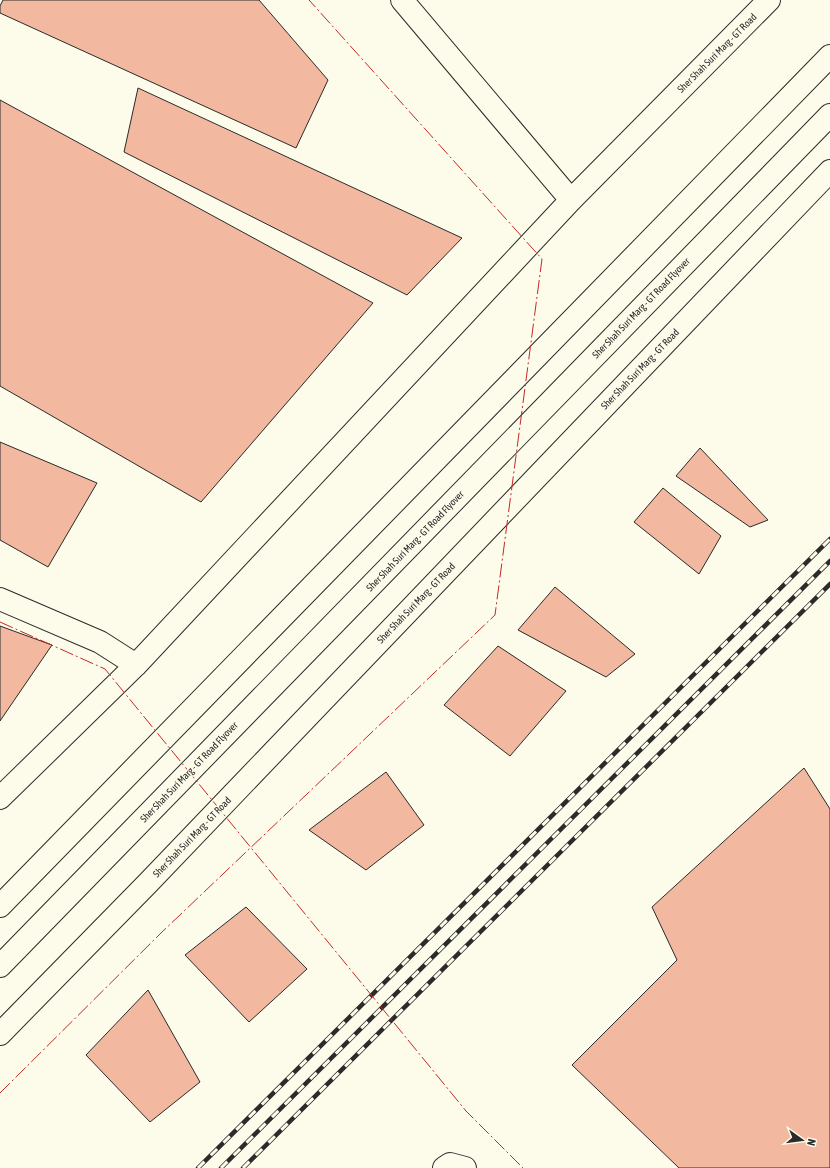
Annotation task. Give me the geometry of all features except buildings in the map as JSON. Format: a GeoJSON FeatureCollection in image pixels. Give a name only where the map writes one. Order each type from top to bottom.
{"type":"FeatureCollection","features":[{"type":"Feature","properties":{"kind":"main road"},"geometry":{"type":"LineString","coordinates":[[402,0],[571,200]]}},
{"type":"Feature","properties":{"kind":"main road","name":"Sher Shah Suri Marg - GT Road"},"geometry":{"type":"LineString","coordinates":[[0,798],[136,665],[571,200],[769,0]]}},
{"type":"Feature","properties":{"kind":"main road"},"geometry":{"type":"LineString","coordinates":[[0,906],[830,56]]}},
{"type":"Feature","properties":{"kind":"main road","name":"Sher Shah Suri Marg - GT Road Flyover"},"geometry":{"type":"LineString","coordinates":[[0,966],[830,115]]}},
{"type":"Feature","properties":{"kind":"main road","name":"Sher Shah Suri Marg - GT Road"},"geometry":{"type":"LineString","coordinates":[[0,1034],[148,883],[830,171]]}},
{"type":"Feature","properties":{"kind":"main road"},"geometry":{"type":"LineString","coordinates":[[0,599],[100,642],[136,665]]}},
{"type":"Feature","properties":{"kind":"main road"},"geometry":{"type":"LineString","coordinates":[[444,1168],[450,1164],[465,1168]]}},
{"type":"Feature","properties":{"kind":"railway"},"geometry":{"type":"LineString","coordinates":[[198,1168],[830,539]]}},
{"type":"Feature","properties":{"kind":"railway"},"geometry":{"type":"LineString","coordinates":[[221,1168],[830,561]]}},
{"type":"Feature","properties":{"kind":"railway"},"geometry":{"type":"LineString","coordinates":[[243,1168],[830,584]]}},
{"type":"Feature","properties":{"kind":"power"},"geometry":{"type":"LineString","coordinates":[[0,1093],[161,933],[495,615],[542,259],[309,0]]}},
{"type":"Feature","properties":{"kind":"power"},"geometry":{"type":"LineString","coordinates":[[0,622],[105,669],[466,1111],[523,1168]]}}]}
